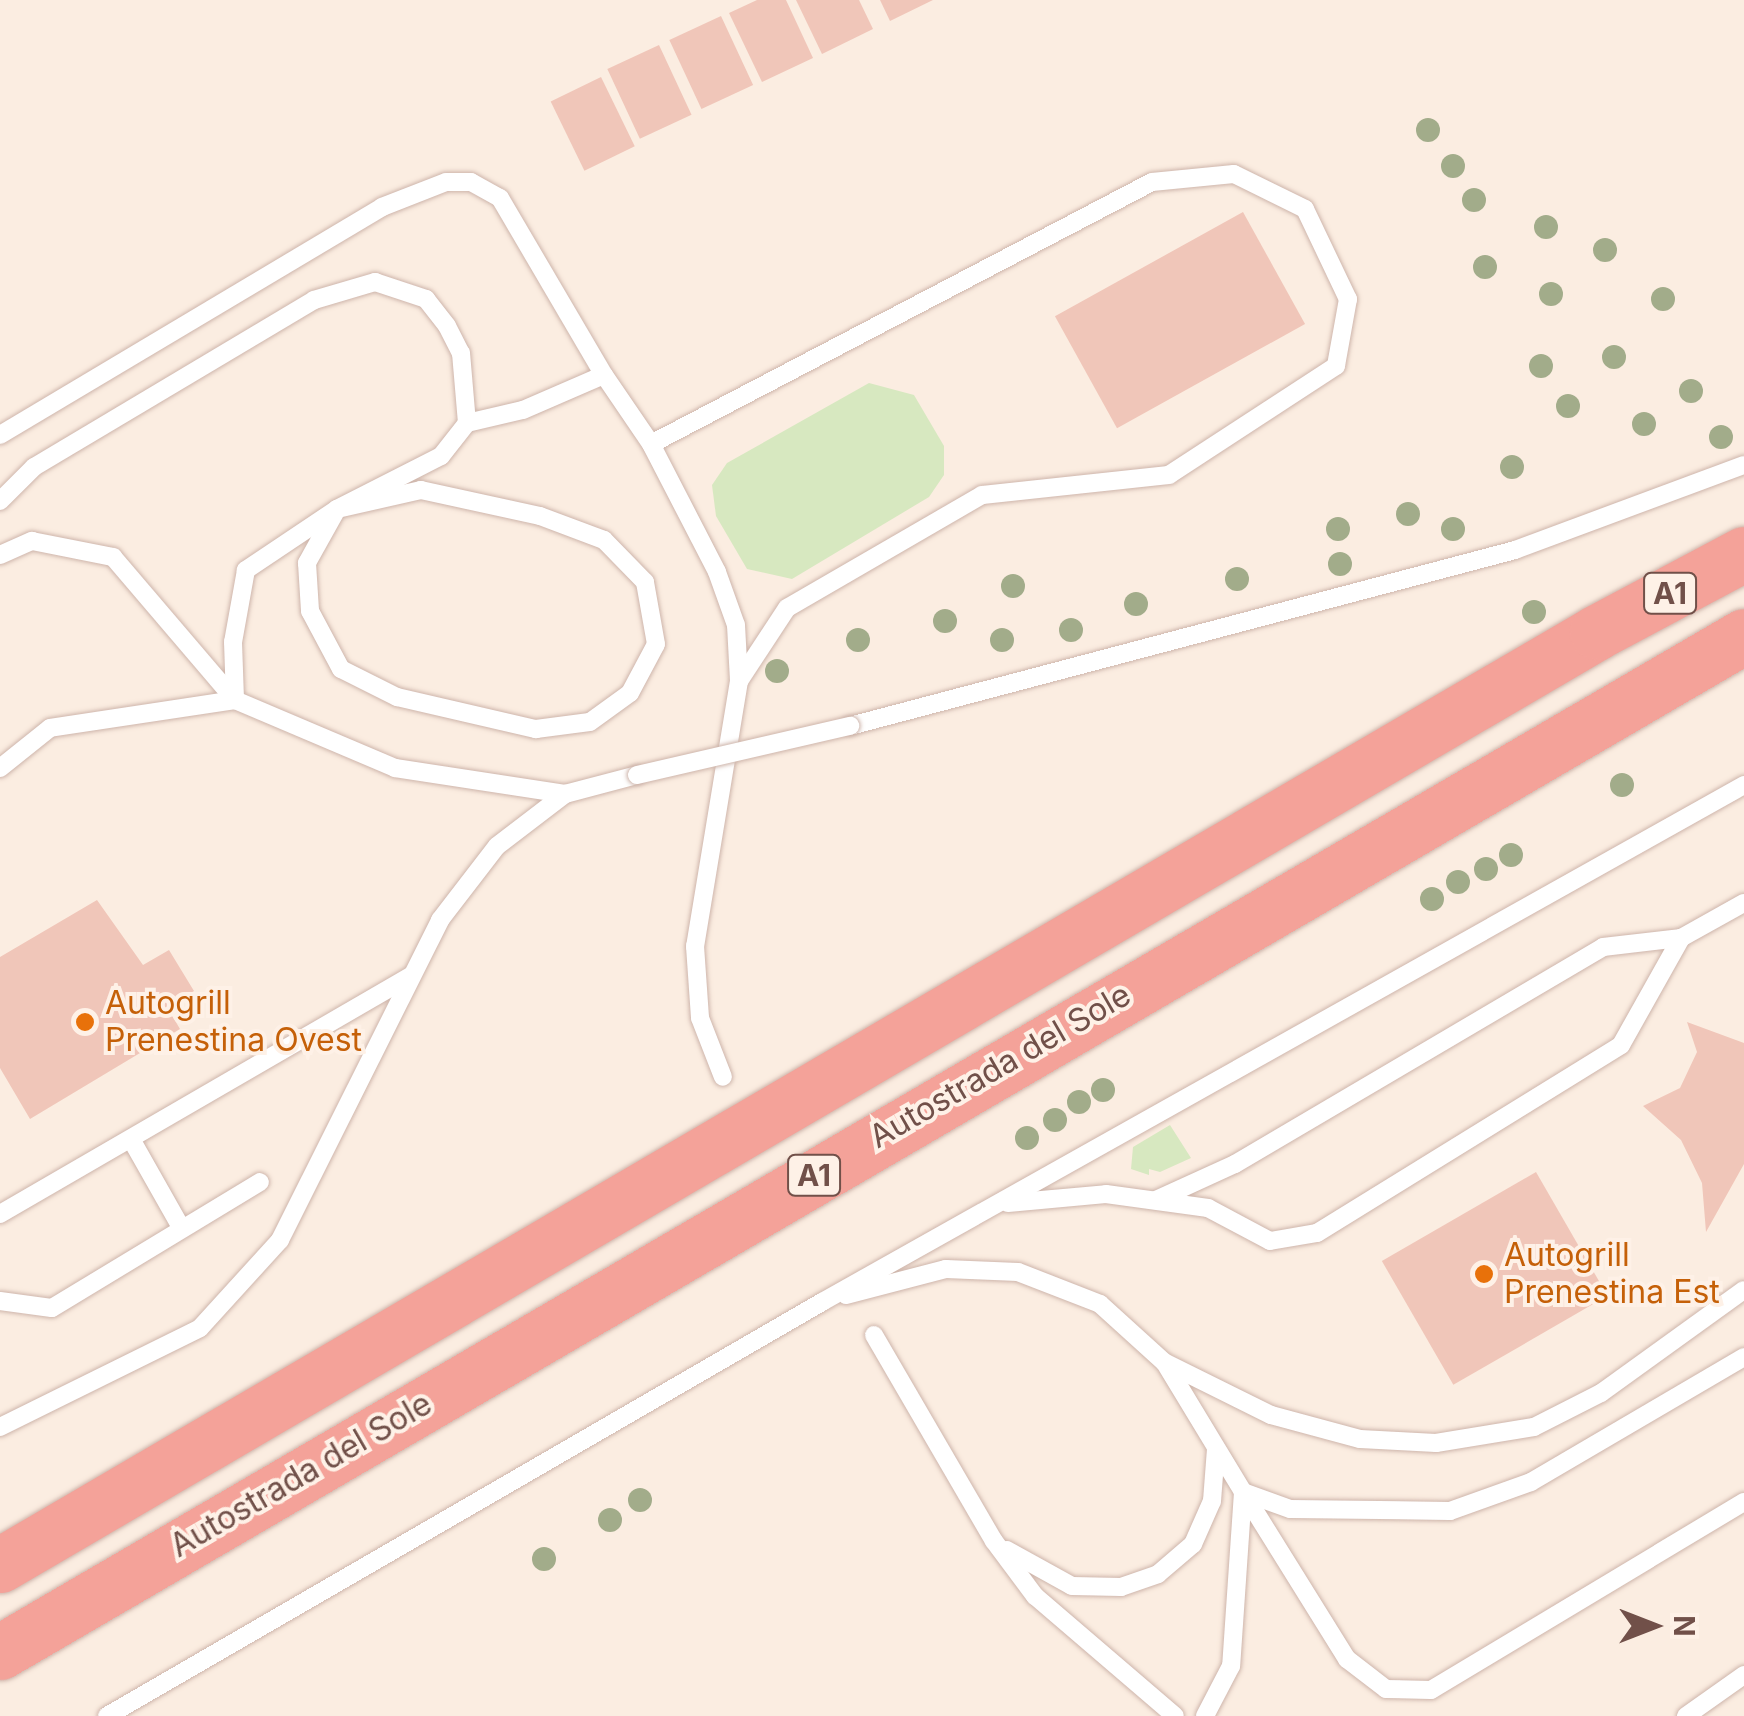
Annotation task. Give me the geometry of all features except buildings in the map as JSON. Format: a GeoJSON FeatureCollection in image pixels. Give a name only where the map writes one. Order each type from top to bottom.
{"type":"FeatureCollection","features":[{"type":"Feature","properties":{"kind":"highway","name":"A1"},"geometry":{"type":"LineString","coordinates":[[0,1565],[1562,652],[1744,554]]}},
{"type":"Feature","properties":{"kind":"highway","name":"Autostrada del Sole"},"geometry":{"type":"LineString","coordinates":[[0,1652],[1744,636]]}},
{"type":"Feature","properties":{"kind":"lane"},"geometry":{"type":"LineString","coordinates":[[651,444],[1152,182],[1234,174],[1305,209],[1348,299],[1336,366],[1169,475],[982,495],[787,608],[739,681]]}},
{"type":"Feature","properties":{"kind":"lane"},"geometry":{"type":"LineString","coordinates":[[0,435],[382,207],[446,182],[470,182],[500,198],[604,375],[651,444],[717,572],[736,625],[739,681],[694,946],[700,1018],[723,1077]]}},
{"type":"Feature","properties":{"kind":"lane"},"geometry":{"type":"LineString","coordinates":[[0,500],[34,467],[314,300],[375,282],[426,299],[447,326],[460,353],[467,423]]}},
{"type":"Feature","properties":{"kind":"lane"},"geometry":{"type":"LineString","coordinates":[[236,700],[232,642],[246,570],[338,510],[440,456],[467,423],[523,410],[604,375]]}},
{"type":"Feature","properties":{"kind":"lane"},"geometry":{"type":"LineString","coordinates":[[0,1427],[200,1328],[280,1240],[440,920],[496,846],[565,794],[850,726],[1515,550],[1744,465]]}},
{"type":"Feature","properties":{"kind":"lane"},"geometry":{"type":"LineString","coordinates":[[421,490],[540,516],[604,540],[645,582],[656,644],[630,694],[590,722],[536,729],[397,697],[341,669],[310,612],[307,563],[338,510],[421,490]]}},
{"type":"Feature","properties":{"kind":"lane"},"geometry":{"type":"LineString","coordinates":[[0,555],[32,540],[114,557],[236,700],[395,768],[565,794]]}},
{"type":"Feature","properties":{"kind":"lane"},"geometry":{"type":"LineString","coordinates":[[0,768],[50,728],[236,700]]}},
{"type":"Feature","properties":{"kind":"lane"},"geometry":{"type":"LineString","coordinates":[[107,1716],[822,1302],[1744,785]]}},
{"type":"Feature","properties":{"kind":"lane"},"geometry":{"type":"LineString","coordinates":[[1156,1201],[1235,1164],[1603,947],[1681,938],[1744,903]]}},
{"type":"Feature","properties":{"kind":"lane"},"geometry":{"type":"LineString","coordinates":[[998,1204],[1106,1194],[1208,1208],[1270,1241],[1318,1233],[1621,1045],[1681,938]]}},
{"type":"Feature","properties":{"kind":"lane"},"geometry":{"type":"LineString","coordinates":[[0,1214],[412,975]]}},
{"type":"Feature","properties":{"kind":"lane"},"geometry":{"type":"LineString","coordinates":[[130,1138],[182,1229]]}},
{"type":"Feature","properties":{"kind":"lane"},"geometry":{"type":"LineString","coordinates":[[0,1301],[52,1308],[260,1182]]}},
{"type":"Feature","properties":{"kind":"lane"},"geometry":{"type":"LineString","coordinates":[[822,1302],[946,1269],[1018,1272],[1100,1304],[1164,1362],[1272,1415],[1360,1438],[1436,1443],[1534,1426],[1584,1402],[1744,1290]]}},
{"type":"Feature","properties":{"kind":"lane"},"geometry":{"type":"LineString","coordinates":[[874,1335],[994,1541],[1035,1596],[1175,1716]]}},
{"type":"Feature","properties":{"kind":"lane"},"geometry":{"type":"LineString","coordinates":[[1243,1492],[1290,1510],[1450,1511],[1532,1482],[1744,1357]]}},
{"type":"Feature","properties":{"kind":"lane"},"geometry":{"type":"LineString","coordinates":[[1164,1362],[1347,1659],[1386,1689],[1430,1690],[1744,1502]]}},
{"type":"Feature","properties":{"kind":"lane"},"geometry":{"type":"LineString","coordinates":[[994,1541],[1072,1586],[1121,1587],[1158,1574],[1193,1544],[1212,1501],[1216,1448]]}},
{"type":"Feature","properties":{"kind":"lane"},"geometry":{"type":"LineString","coordinates":[[1205,1716],[1232,1666],[1243,1492]]}},
{"type":"Feature","properties":{"kind":"lane"},"geometry":{"type":"LineString","coordinates":[[1686,1716],[1744,1675]]}},
{"type":"Feature","properties":{"kind":"green space"},"geometry":{"type":"Polygon","coordinates":[[[869,383],[914,395],[944,446],[944,475],[929,497],[792,579],[747,569],[716,516],[712,485],[727,463],[869,383]]]}},
{"type":"Feature","properties":{"kind":"green space"},"geometry":{"type":"Polygon","coordinates":[[[1170,1125],[1191,1158],[1160,1172],[1149,1169],[1149,1175],[1131,1169],[1133,1147],[1170,1125]]]}},
{"type":"Feature","properties":{"kind":"place","name":"Autogrill Prenestina Ovest"},"geometry":{"type":"Point","coordinates":[85,1022]}},
{"type":"Feature","properties":{"kind":"place","name":"Autogrill Prenestina Est"},"geometry":{"type":"Point","coordinates":[1484,1274]}}]}
